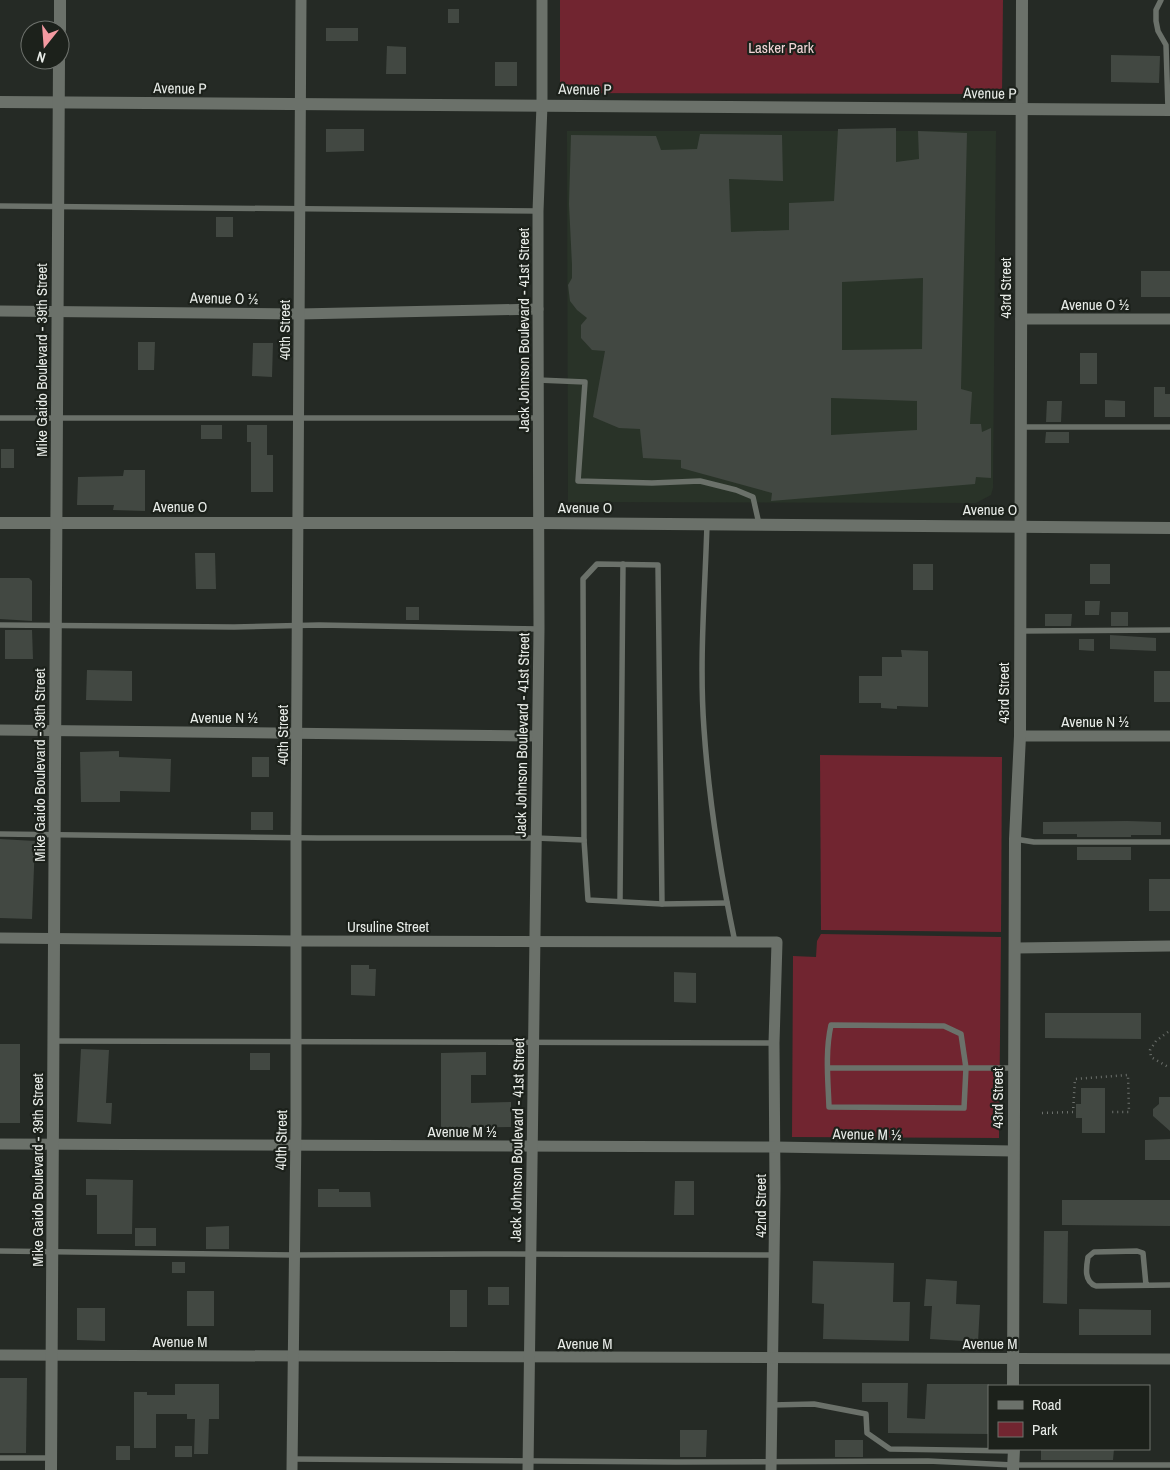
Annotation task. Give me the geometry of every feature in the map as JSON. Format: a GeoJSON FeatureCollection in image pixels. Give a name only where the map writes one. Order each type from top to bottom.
{"type":"FeatureCollection","features":[{"type":"Feature","properties":{"kind":"main road"},"geometry":{"type":"LineString","coordinates":[[60,0],[60,20]]}},
{"type":"Feature","properties":{"kind":"main road","name":"43rd Street"},"geometry":{"type":"LineString","coordinates":[[1013,1385],[1015,839],[1020,736],[1022,0]]}},
{"type":"Feature","properties":{"kind":"main road","name":"Mike Gaido Boulevard - 39th Street"},"geometry":{"type":"LineString","coordinates":[[51,1464],[59,70]]}},
{"type":"Feature","properties":{"kind":"main road","name":"Avenue P"},"geometry":{"type":"LineString","coordinates":[[0,102],[1169,110]]}},
{"type":"Feature","properties":{"kind":"main road","name":"Avenue O"},"geometry":{"type":"LineString","coordinates":[[0,522],[538,522],[1021,525],[1170,528]]}},
{"type":"Feature","properties":{"kind":"main road"},"geometry":{"type":"LineString","coordinates":[[1013,1467],[1014,1450]]}},
{"type":"Feature","properties":{"kind":"street","name":"40th Street"},"geometry":{"type":"LineString","coordinates":[[292,1465],[296,1146],[301,0]]}},
{"type":"Feature","properties":{"kind":"street","name":"Jack Johnson Boulevard - 41st Street"},"geometry":{"type":"LineString","coordinates":[[528,1466],[539,629],[538,211],[542,105],[542,0]]}},
{"type":"Feature","properties":{"kind":"street","name":"Avenue O ½"},"geometry":{"type":"LineString","coordinates":[[0,311],[299,314],[538,309]]}},
{"type":"Feature","properties":{"kind":"street","name":"Avenue O ½"},"geometry":{"type":"LineString","coordinates":[[1021,319],[1170,319]]}},
{"type":"Feature","properties":{"kind":"street","name":"Avenue N ½"},"geometry":{"type":"LineString","coordinates":[[0,730],[537,736]]}},
{"type":"Feature","properties":{"kind":"street","name":"Avenue N ½"},"geometry":{"type":"LineString","coordinates":[[1020,736],[1170,736]]}},
{"type":"Feature","properties":{"kind":"street","name":"Ursuline Street"},"geometry":{"type":"LineString","coordinates":[[0,938],[777,942]]}},
{"type":"Feature","properties":{"kind":"street","name":"42nd Street"},"geometry":{"type":"LineString","coordinates":[[771,1466],[775,1147],[774,1043],[777,942]]}},
{"type":"Feature","properties":{"kind":"street"},"geometry":{"type":"LineString","coordinates":[[1015,948],[1170,946]]}},
{"type":"Feature","properties":{"kind":"street","name":"Avenue M ½"},"geometry":{"type":"LineString","coordinates":[[0,1144],[775,1147],[1013,1151]]}},
{"type":"Feature","properties":{"kind":"street","name":"Avenue M"},"geometry":{"type":"LineString","coordinates":[[0,1355],[1170,1359]]}},
{"type":"Feature","properties":{"kind":"lane"},"geometry":{"type":"LineString","coordinates":[[1161,0],[1156,10],[1156,21],[1158,31],[1166,46],[1169,110]]}},
{"type":"Feature","properties":{"kind":"lane"},"geometry":{"type":"LineString","coordinates":[[0,206],[538,211]]}},
{"type":"Feature","properties":{"kind":"lane"},"geometry":{"type":"LineString","coordinates":[[538,380],[585,382],[578,481],[652,483],[700,481],[736,490],[753,497],[759,524]]}},
{"type":"Feature","properties":{"kind":"lane"},"geometry":{"type":"LineString","coordinates":[[0,418],[538,418]]}},
{"type":"Feature","properties":{"kind":"lane"},"geometry":{"type":"LineString","coordinates":[[1021,427],[1170,427]]}},
{"type":"Feature","properties":{"kind":"lane"},"geometry":{"type":"LineString","coordinates":[[707,523],[702,660],[704,728],[717,854],[735,942]]}},
{"type":"Feature","properties":{"kind":"lane"},"geometry":{"type":"LineString","coordinates":[[662,904],[658,565],[597,564],[583,579],[584,840],[588,900],[662,904],[727,903]]}},
{"type":"Feature","properties":{"kind":"lane"},"geometry":{"type":"LineString","coordinates":[[620,901],[622,564]]}},
{"type":"Feature","properties":{"kind":"lane"},"geometry":{"type":"LineString","coordinates":[[0,626],[297,625],[539,629]]}},
{"type":"Feature","properties":{"kind":"lane"},"geometry":{"type":"LineString","coordinates":[[1019,631],[1170,630]]}},
{"type":"Feature","properties":{"kind":"lane"},"geometry":{"type":"LineString","coordinates":[[0,834],[536,838],[584,840]]}},
{"type":"Feature","properties":{"kind":"lane"},"geometry":{"type":"LineString","coordinates":[[1015,839],[1034,842],[1170,842]]}},
{"type":"Feature","properties":{"kind":"lane"},"geometry":{"type":"LineString","coordinates":[[831,1025],[944,1026],[961,1034],[966,1068],[964,1108],[829,1107],[827,1042],[831,1025]]}},
{"type":"Feature","properties":{"kind":"lane"},"geometry":{"type":"LineString","coordinates":[[54,1041],[774,1043]]}},
{"type":"Feature","properties":{"kind":"lane"},"geometry":{"type":"LineString","coordinates":[[828,1068],[1014,1068]]}},
{"type":"Feature","properties":{"kind":"lane"},"geometry":{"type":"LineString","coordinates":[[1146,1285],[1143,1252],[1137,1250],[1094,1252],[1088,1257],[1086,1274],[1092,1285],[1146,1285],[1170,1285]]}},
{"type":"Feature","properties":{"kind":"lane"},"geometry":{"type":"LineString","coordinates":[[0,1251],[294,1255],[774,1255]]}},
{"type":"Feature","properties":{"kind":"lane"},"geometry":{"type":"LineString","coordinates":[[772,1405],[814,1404],[866,1414],[867,1433],[890,1449],[988,1450]]}},
{"type":"Feature","properties":{"kind":"lane"},"geometry":{"type":"LineString","coordinates":[[0,1458],[51,1464]]}},
{"type":"Feature","properties":{"kind":"lane"},"geometry":{"type":"LineString","coordinates":[[292,1465],[771,1466],[928,1461],[1013,1467],[1170,1465]]}},
{"type":"Feature","properties":{"kind":"path"},"geometry":{"type":"LineString","coordinates":[[1168,1032],[1150,1050],[1151,1057],[1170,1068]]}},
{"type":"Feature","properties":{"kind":"path"},"geometry":{"type":"LineString","coordinates":[[1042,1113],[1073,1112],[1075,1079],[1128,1075],[1129,1112],[1112,1112]]}},
{"type":"Feature","properties":{"kind":"shaded area"},"geometry":{"type":"Polygon","coordinates":[[[567,131],[996,131],[993,488],[991,495],[976,503],[568,502],[567,131]]]}},
{"type":"Feature","properties":{"kind":"green space","name":"Lasker Park"},"geometry":{"type":"Polygon","coordinates":[[[560,0],[1003,0],[1002,94],[560,93],[560,0]]]}},
{"type":"Feature","properties":{"kind":"green space"},"geometry":{"type":"Polygon","coordinates":[[[820,755],[1002,757],[1001,932],[821,930],[820,755]]]}},
{"type":"Feature","properties":{"kind":"green space"},"geometry":{"type":"Polygon","coordinates":[[[821,934],[1001,937],[999,1138],[792,1137],[793,956],[816,957],[817,941],[821,934]]]}},
{"type":"Feature","properties":{"kind":"building"},"geometry":{"type":"Polygon","coordinates":[[[448,9],[459,9],[459,23],[448,23],[448,9]]]}},
{"type":"Feature","properties":{"kind":"building"},"geometry":{"type":"Polygon","coordinates":[[[326,28],[358,28],[358,41],[326,41],[326,28]]]}},
{"type":"Feature","properties":{"kind":"building"},"geometry":{"type":"Polygon","coordinates":[[[387,46],[406,47],[406,74],[386,74],[387,46]]]}},
{"type":"Feature","properties":{"kind":"building"},"geometry":{"type":"Polygon","coordinates":[[[1111,55],[1160,56],[1159,83],[1111,82],[1111,55]]]}},
{"type":"Feature","properties":{"kind":"building"},"geometry":{"type":"Polygon","coordinates":[[[495,62],[517,62],[517,86],[495,86],[495,62]]]}},
{"type":"Feature","properties":{"kind":"building"},"geometry":{"type":"Polygon","coordinates":[[[896,128],[896,162],[919,159],[918,131],[967,133],[961,389],[972,392],[970,424],[981,424],[982,432],[991,428],[991,478],[976,477],[975,484],[771,501],[772,493],[681,468],[681,460],[643,458],[640,429],[619,428],[593,417],[605,351],[592,350],[581,338],[581,325],[587,318],[570,301],[568,285],[572,278],[569,204],[571,135],[656,136],[661,150],[697,149],[700,134],[782,135],[783,181],[729,179],[731,232],[789,230],[789,203],[834,201],[838,129],[896,128]],[[923,278],[842,282],[842,350],[922,349],[923,278]],[[831,398],[831,435],[917,430],[917,401],[831,398]]]}},
{"type":"Feature","properties":{"kind":"building"},"geometry":{"type":"Polygon","coordinates":[[[326,129],[364,129],[364,151],[326,152],[326,129]]]}},
{"type":"Feature","properties":{"kind":"building"},"geometry":{"type":"Polygon","coordinates":[[[216,217],[233,217],[233,237],[216,237],[216,217]]]}},
{"type":"Feature","properties":{"kind":"building"},"geometry":{"type":"Polygon","coordinates":[[[1141,271],[1170,271],[1170,297],[1141,297],[1141,271]]]}},
{"type":"Feature","properties":{"kind":"building"},"geometry":{"type":"Polygon","coordinates":[[[138,342],[155,342],[154,370],[138,370],[138,342]]]}},
{"type":"Feature","properties":{"kind":"building"},"geometry":{"type":"Polygon","coordinates":[[[253,343],[273,343],[272,377],[252,376],[253,343]]]}},
{"type":"Feature","properties":{"kind":"building"},"geometry":{"type":"Polygon","coordinates":[[[1080,353],[1097,353],[1097,384],[1080,384],[1080,353]]]}},
{"type":"Feature","properties":{"kind":"building"},"geometry":{"type":"Polygon","coordinates":[[[1154,387],[1165,387],[1165,394],[1170,394],[1170,417],[1154,417],[1154,387]]]}},
{"type":"Feature","properties":{"kind":"building"},"geometry":{"type":"Polygon","coordinates":[[[1105,400],[1125,401],[1125,417],[1105,417],[1105,400]]]}},
{"type":"Feature","properties":{"kind":"building"},"geometry":{"type":"Polygon","coordinates":[[[1047,401],[1062,401],[1061,422],[1046,422],[1047,401]]]}},
{"type":"Feature","properties":{"kind":"building"},"geometry":{"type":"Polygon","coordinates":[[[201,425],[222,425],[222,439],[201,439],[201,425]]]}},
{"type":"Feature","properties":{"kind":"building"},"geometry":{"type":"Polygon","coordinates":[[[247,425],[267,425],[267,455],[273,455],[273,492],[251,492],[251,442],[247,442],[247,425]]]}},
{"type":"Feature","properties":{"kind":"building"},"geometry":{"type":"Polygon","coordinates":[[[1046,432],[1069,432],[1069,443],[1045,443],[1046,432]]]}},
{"type":"Feature","properties":{"kind":"building"},"geometry":{"type":"Polygon","coordinates":[[[1,449],[14,449],[14,468],[1,468],[1,449]]]}},
{"type":"Feature","properties":{"kind":"building"},"geometry":{"type":"Polygon","coordinates":[[[124,470],[145,470],[145,511],[113,510],[114,505],[77,505],[78,477],[123,476],[124,470]]]}},
{"type":"Feature","properties":{"kind":"building"},"geometry":{"type":"Polygon","coordinates":[[[195,553],[215,553],[216,589],[196,589],[195,553]]]}},
{"type":"Feature","properties":{"kind":"building"},"geometry":{"type":"Polygon","coordinates":[[[913,564],[933,564],[933,590],[913,590],[913,564]]]}},
{"type":"Feature","properties":{"kind":"building"},"geometry":{"type":"Polygon","coordinates":[[[1090,564],[1110,564],[1110,584],[1090,584],[1090,564]]]}},
{"type":"Feature","properties":{"kind":"building"},"geometry":{"type":"Polygon","coordinates":[[[0,578],[29,578],[32,581],[32,621],[0,619],[0,578]]]}},
{"type":"Feature","properties":{"kind":"building"},"geometry":{"type":"Polygon","coordinates":[[[1085,601],[1100,601],[1099,615],[1085,615],[1085,601]]]}},
{"type":"Feature","properties":{"kind":"building"},"geometry":{"type":"Polygon","coordinates":[[[406,607],[419,607],[419,620],[406,620],[406,607]]]}},
{"type":"Feature","properties":{"kind":"building"},"geometry":{"type":"Polygon","coordinates":[[[1111,612],[1128,612],[1128,626],[1111,626],[1111,612]]]}},
{"type":"Feature","properties":{"kind":"building"},"geometry":{"type":"Polygon","coordinates":[[[1045,614],[1072,614],[1071,626],[1045,626],[1045,614]]]}},
{"type":"Feature","properties":{"kind":"building"},"geometry":{"type":"Polygon","coordinates":[[[5,630],[32,630],[33,659],[5,659],[5,630]]]}},
{"type":"Feature","properties":{"kind":"building"},"geometry":{"type":"Polygon","coordinates":[[[1110,635],[1156,638],[1156,651],[1110,649],[1110,635]]]}},
{"type":"Feature","properties":{"kind":"building"},"geometry":{"type":"Polygon","coordinates":[[[1079,639],[1094,639],[1094,651],[1079,650],[1079,639]]]}},
{"type":"Feature","properties":{"kind":"building"},"geometry":{"type":"Polygon","coordinates":[[[901,650],[928,651],[928,707],[897,706],[897,709],[881,708],[881,703],[859,703],[859,676],[882,676],[882,657],[902,657],[901,650]]]}},
{"type":"Feature","properties":{"kind":"building"},"geometry":{"type":"Polygon","coordinates":[[[87,670],[132,671],[132,701],[86,700],[87,670]]]}},
{"type":"Feature","properties":{"kind":"building"},"geometry":{"type":"Polygon","coordinates":[[[1154,671],[1170,671],[1170,702],[1154,702],[1154,671]]]}},
{"type":"Feature","properties":{"kind":"building"},"geometry":{"type":"Polygon","coordinates":[[[119,751],[119,757],[171,759],[170,792],[120,791],[120,802],[81,802],[80,752],[119,751]]]}},
{"type":"Feature","properties":{"kind":"building"},"geometry":{"type":"Polygon","coordinates":[[[252,757],[269,757],[269,777],[252,777],[252,757]]]}},
{"type":"Feature","properties":{"kind":"building"},"geometry":{"type":"Polygon","coordinates":[[[251,812],[273,812],[273,830],[251,830],[251,812]]]}},
{"type":"Feature","properties":{"kind":"building"},"geometry":{"type":"Polygon","coordinates":[[[1043,822],[1161,822],[1161,835],[1077,837],[1077,834],[1043,834],[1043,822]]]}},
{"type":"Feature","properties":{"kind":"building"},"geometry":{"type":"Polygon","coordinates":[[[0,839],[35,841],[32,919],[0,918],[0,839]]]}},
{"type":"Feature","properties":{"kind":"building"},"geometry":{"type":"Polygon","coordinates":[[[1077,847],[1131,847],[1131,860],[1077,860],[1077,847]]]}},
{"type":"Feature","properties":{"kind":"building"},"geometry":{"type":"Polygon","coordinates":[[[1149,879],[1170,879],[1170,911],[1149,911],[1149,879]]]}},
{"type":"Feature","properties":{"kind":"building"},"geometry":{"type":"Polygon","coordinates":[[[351,965],[369,965],[369,969],[376,969],[375,996],[351,995],[351,965]]]}},
{"type":"Feature","properties":{"kind":"building"},"geometry":{"type":"Polygon","coordinates":[[[674,972],[696,973],[696,1003],[674,1002],[674,972]]]}},
{"type":"Feature","properties":{"kind":"building"},"geometry":{"type":"Polygon","coordinates":[[[1045,1013],[1141,1013],[1141,1039],[1045,1038],[1045,1013]]]}},
{"type":"Feature","properties":{"kind":"building"},"geometry":{"type":"Polygon","coordinates":[[[0,1044],[20,1044],[20,1123],[0,1123],[0,1044]]]}},
{"type":"Feature","properties":{"kind":"building"},"geometry":{"type":"Polygon","coordinates":[[[81,1049],[109,1050],[106,1103],[112,1103],[111,1124],[77,1122],[81,1049]]]}},
{"type":"Feature","properties":{"kind":"building"},"geometry":{"type":"Polygon","coordinates":[[[486,1052],[486,1075],[471,1075],[471,1103],[511,1102],[511,1127],[441,1128],[441,1053],[486,1052]]]}},
{"type":"Feature","properties":{"kind":"building"},"geometry":{"type":"Polygon","coordinates":[[[250,1053],[270,1053],[270,1070],[250,1070],[250,1053]]]}},
{"type":"Feature","properties":{"kind":"building"},"geometry":{"type":"Polygon","coordinates":[[[1081,1088],[1105,1088],[1105,1133],[1082,1133],[1082,1118],[1076,1118],[1076,1104],[1081,1104],[1081,1088]]]}},
{"type":"Feature","properties":{"kind":"building"},"geometry":{"type":"Polygon","coordinates":[[[1159,1097],[1170,1097],[1170,1131],[1153,1116],[1153,1109],[1159,1104],[1159,1097]]]}},
{"type":"Feature","properties":{"kind":"building"},"geometry":{"type":"Polygon","coordinates":[[[1170,1139],[1170,1160],[1145,1160],[1145,1140],[1170,1139]]]}},
{"type":"Feature","properties":{"kind":"building"},"geometry":{"type":"Polygon","coordinates":[[[86,1179],[133,1180],[132,1234],[97,1234],[97,1195],[86,1195],[86,1179]]]}},
{"type":"Feature","properties":{"kind":"building"},"geometry":{"type":"Polygon","coordinates":[[[675,1181],[694,1181],[694,1215],[674,1215],[675,1181]]]}},
{"type":"Feature","properties":{"kind":"building"},"geometry":{"type":"Polygon","coordinates":[[[318,1189],[339,1189],[339,1192],[370,1192],[371,1207],[318,1207],[318,1189]]]}},
{"type":"Feature","properties":{"kind":"building"},"geometry":{"type":"Polygon","coordinates":[[[1062,1200],[1170,1200],[1170,1226],[1062,1225],[1062,1200]]]}},
{"type":"Feature","properties":{"kind":"building"},"geometry":{"type":"Polygon","coordinates":[[[229,1226],[229,1249],[206,1249],[206,1227],[229,1226]]]}},
{"type":"Feature","properties":{"kind":"building"},"geometry":{"type":"Polygon","coordinates":[[[135,1228],[156,1228],[156,1246],[135,1246],[135,1228]]]}},
{"type":"Feature","properties":{"kind":"building"},"geometry":{"type":"Polygon","coordinates":[[[1044,1231],[1068,1231],[1067,1304],[1043,1303],[1044,1231]]]}},
{"type":"Feature","properties":{"kind":"building"},"geometry":{"type":"Polygon","coordinates":[[[813,1261],[894,1263],[893,1302],[910,1302],[909,1341],[823,1339],[824,1304],[812,1303],[813,1261]]]}},
{"type":"Feature","properties":{"kind":"building"},"geometry":{"type":"Polygon","coordinates":[[[172,1262],[185,1262],[185,1273],[172,1273],[172,1262]]]}},
{"type":"Feature","properties":{"kind":"building"},"geometry":{"type":"Polygon","coordinates":[[[926,1279],[957,1281],[956,1304],[980,1305],[978,1342],[930,1339],[932,1306],[924,1306],[926,1279]]]}},
{"type":"Feature","properties":{"kind":"building"},"geometry":{"type":"Polygon","coordinates":[[[488,1287],[509,1287],[509,1305],[488,1305],[488,1287]]]}},
{"type":"Feature","properties":{"kind":"building"},"geometry":{"type":"Polygon","coordinates":[[[450,1290],[467,1290],[467,1327],[450,1327],[450,1290]]]}},
{"type":"Feature","properties":{"kind":"building"},"geometry":{"type":"Polygon","coordinates":[[[187,1291],[214,1291],[214,1326],[187,1326],[187,1291]]]}},
{"type":"Feature","properties":{"kind":"building"},"geometry":{"type":"Polygon","coordinates":[[[77,1308],[105,1308],[105,1341],[77,1340],[77,1308]]]}},
{"type":"Feature","properties":{"kind":"building"},"geometry":{"type":"Polygon","coordinates":[[[1079,1309],[1151,1310],[1151,1335],[1079,1335],[1079,1309]]]}},
{"type":"Feature","properties":{"kind":"building"},"geometry":{"type":"Polygon","coordinates":[[[0,1378],[27,1378],[26,1453],[0,1453],[0,1378]]]}},
{"type":"Feature","properties":{"kind":"building"},"geometry":{"type":"Polygon","coordinates":[[[862,1383],[908,1383],[907,1418],[925,1419],[927,1384],[989,1384],[988,1434],[888,1433],[888,1402],[862,1402],[862,1383]]]}},
{"type":"Feature","properties":{"kind":"building"},"geometry":{"type":"Polygon","coordinates":[[[175,1384],[219,1384],[219,1419],[209,1419],[208,1454],[194,1454],[195,1419],[187,1419],[187,1414],[156,1414],[156,1448],[134,1448],[134,1392],[147,1392],[147,1395],[175,1395],[175,1384]]]}},
{"type":"Feature","properties":{"kind":"building"},"geometry":{"type":"Polygon","coordinates":[[[680,1430],[707,1430],[706,1457],[680,1457],[680,1430]]]}},
{"type":"Feature","properties":{"kind":"building"},"geometry":{"type":"Polygon","coordinates":[[[835,1440],[863,1440],[863,1457],[835,1457],[835,1440]]]}},
{"type":"Feature","properties":{"kind":"building"},"geometry":{"type":"Polygon","coordinates":[[[116,1446],[130,1446],[130,1460],[116,1460],[116,1446]]]}},
{"type":"Feature","properties":{"kind":"building"},"geometry":{"type":"Polygon","coordinates":[[[175,1446],[192,1446],[192,1457],[175,1457],[175,1446]]]}},
{"type":"Feature","properties":{"kind":"building"},"geometry":{"type":"Polygon","coordinates":[[[1041,1450],[1114,1450],[1113,1460],[1041,1460],[1041,1450]]]}}]}
